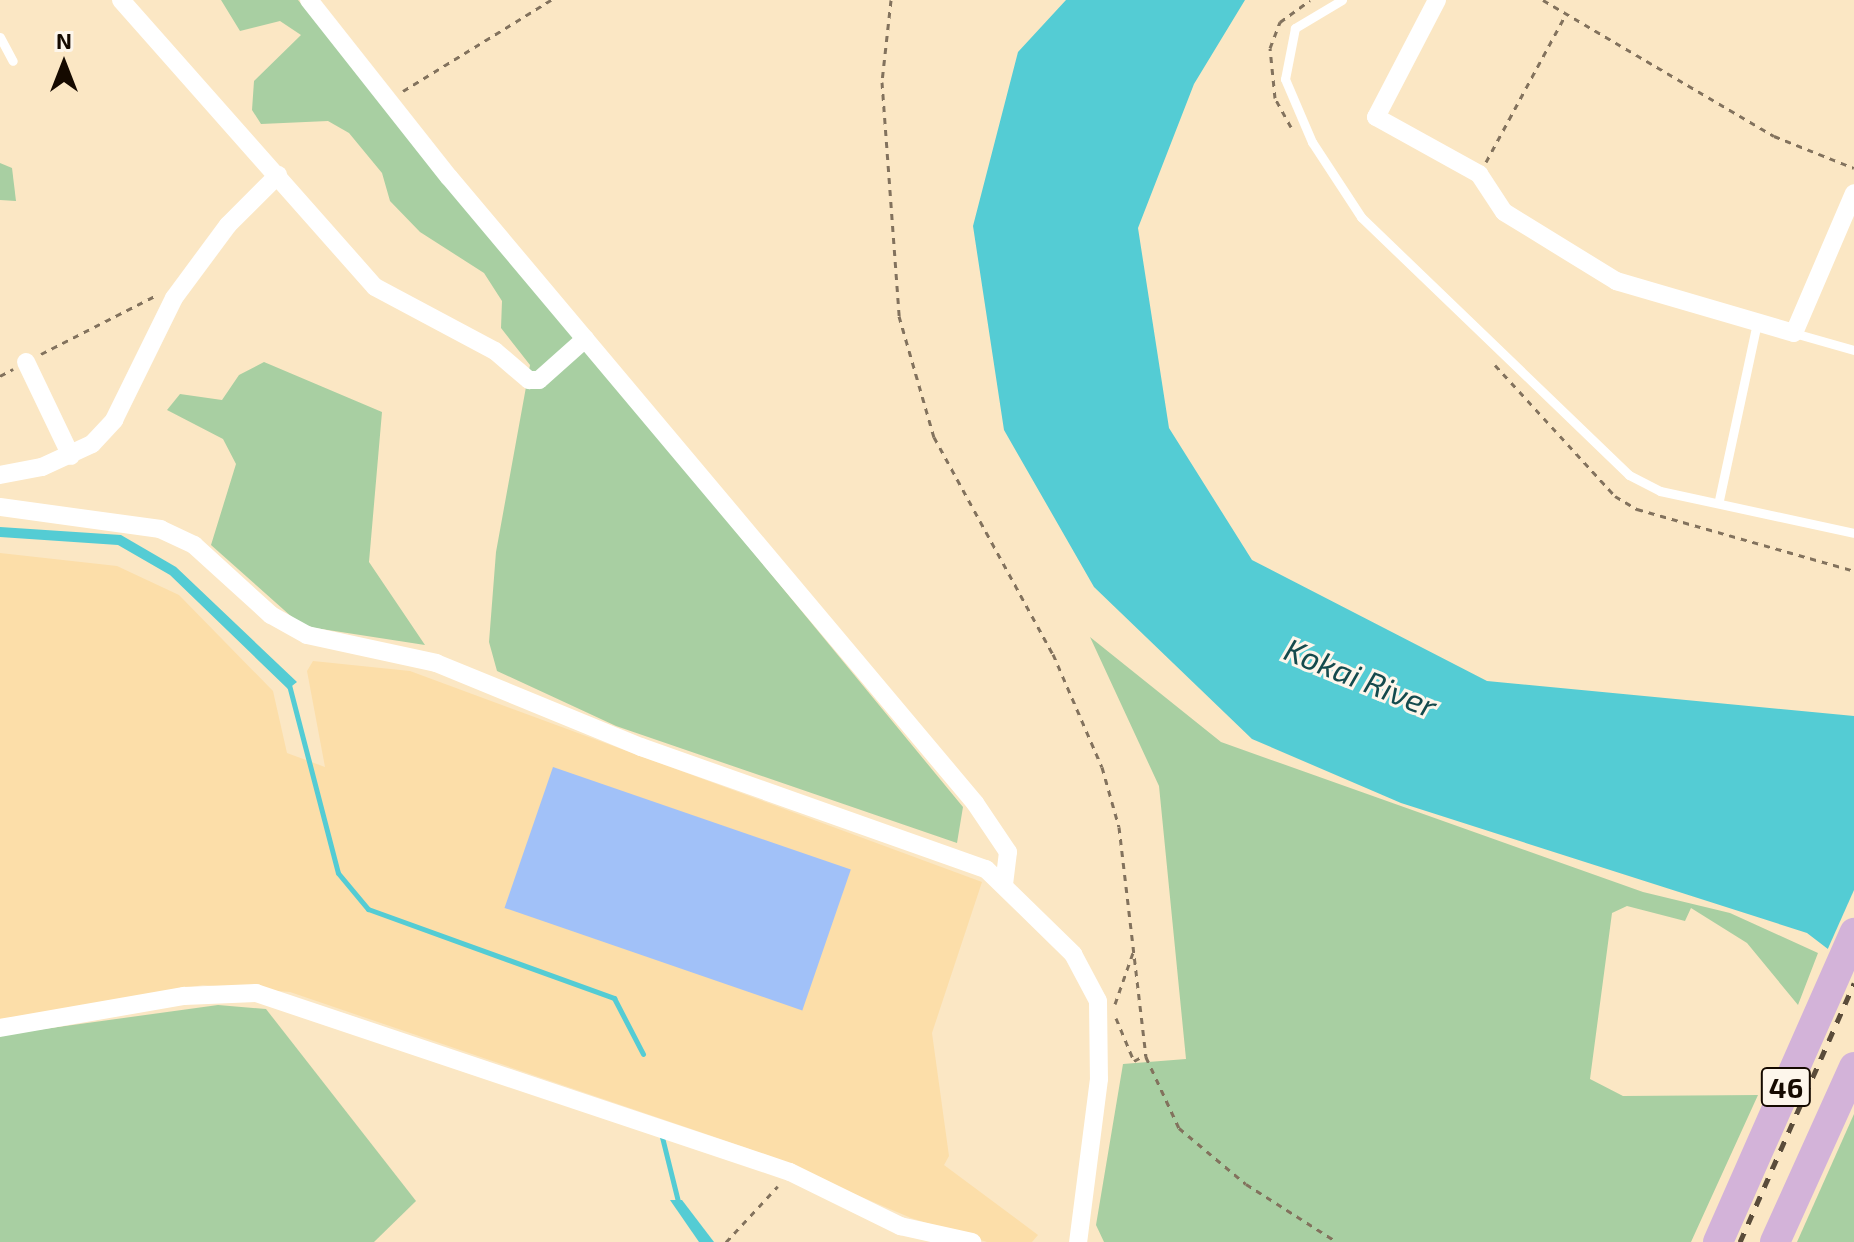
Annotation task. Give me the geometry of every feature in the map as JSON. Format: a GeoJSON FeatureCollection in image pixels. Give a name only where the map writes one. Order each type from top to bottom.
{"type":"FeatureCollection","features":[{"type":"Feature","properties":{"kind":"main road","name":"46"},"geometry":{"type":"LineString","coordinates":[[1718,1242],[1854,933]]}},
{"type":"Feature","properties":{"kind":"main road","name":"46"},"geometry":{"type":"LineString","coordinates":[[1775,1242],[1854,1067]]}},
{"type":"Feature","properties":{"kind":"street"},"geometry":{"type":"LineString","coordinates":[[121,0],[375,287],[495,351],[529,380],[539,380],[585,339]]}},
{"type":"Feature","properties":{"kind":"street"},"geometry":{"type":"LineString","coordinates":[[309,0],[585,339],[975,803],[1008,852],[1004,885]]}},
{"type":"Feature","properties":{"kind":"street"},"geometry":{"type":"LineString","coordinates":[[1437,0],[1376,117],[1479,174],[1504,212],[1616,281],[1794,333],[1854,193]]}},
{"type":"Feature","properties":{"kind":"street"},"geometry":{"type":"LineString","coordinates":[[0,475],[71,456],[114,420],[174,298],[228,225],[278,175]]}},
{"type":"Feature","properties":{"kind":"street"},"geometry":{"type":"LineString","coordinates":[[26,362],[71,456]]}},
{"type":"Feature","properties":{"kind":"street"},"geometry":{"type":"LineString","coordinates":[[0,507],[160,529],[194,545],[271,615],[307,635],[436,663],[641,747],[955,855],[1004,885],[1081,966],[1106,1020],[1078,1242]]}},
{"type":"Feature","properties":{"kind":"street"},"geometry":{"type":"LineString","coordinates":[[0,1028],[184,996],[256,993],[790,1172],[900,1226],[972,1242]]}},
{"type":"Feature","properties":{"kind":"lane"},"geometry":{"type":"LineString","coordinates":[[1342,0],[1295,28],[1285,79],[1347,199],[1616,467],[1650,488],[1719,500],[1854,533]]}},
{"type":"Feature","properties":{"kind":"lane"},"geometry":{"type":"LineString","coordinates":[[0,37],[13,61]]}},
{"type":"Feature","properties":{"kind":"lane"},"geometry":{"type":"LineString","coordinates":[[1719,500],[1757,322]]}},
{"type":"Feature","properties":{"kind":"lane"},"geometry":{"type":"LineString","coordinates":[[1794,333],[1854,350]]}},
{"type":"Feature","properties":{"kind":"path"},"geometry":{"type":"LineString","coordinates":[[390,99],[551,0]]}},
{"type":"Feature","properties":{"kind":"path"},"geometry":{"type":"LineString","coordinates":[[891,0],[882,82],[891,245],[912,370],[934,437],[1053,654],[1102,767],[1136,943],[1146,1055],[1179,1128],[1246,1184],[1337,1242]]}},
{"type":"Feature","properties":{"kind":"path"},"geometry":{"type":"LineString","coordinates":[[1543,0],[1774,136],[1854,168]]}},
{"type":"Feature","properties":{"kind":"path"},"geometry":{"type":"LineString","coordinates":[[1479,174],[1566,14]]}},
{"type":"Feature","properties":{"kind":"path"},"geometry":{"type":"LineString","coordinates":[[0,376],[129,305],[174,298]]}},
{"type":"Feature","properties":{"kind":"path"},"geometry":{"type":"LineString","coordinates":[[1565,441],[1637,509],[1854,571]]}},
{"type":"Feature","properties":{"kind":"path"},"geometry":{"type":"LineString","coordinates":[[1136,943],[1106,1020],[1134,1061],[1146,1055]]}},
{"type":"Feature","properties":{"kind":"path"},"geometry":{"type":"LineString","coordinates":[[726,1242],[790,1172]]}},
{"type":"Feature","properties":{"kind":"shaded area"},"geometry":{"type":"Polygon","coordinates":[[[0,553],[117,566],[179,595],[273,691],[287,753],[325,767],[307,671],[313,661],[410,671],[982,882],[932,1033],[949,1156],[944,1165],[1038,1235],[1032,1242],[987,1242],[911,1218],[747,1148],[290,992],[203,985],[0,1020],[0,553]]]}},
{"type":"Feature","properties":{"kind":"green space"},"geometry":{"type":"Polygon","coordinates":[[[221,0],[298,0],[963,807],[957,843],[616,726],[497,671],[489,642],[496,552],[530,365],[501,328],[502,301],[484,273],[420,232],[390,201],[382,173],[349,133],[328,121],[261,124],[252,110],[254,81],[301,35],[280,21],[240,31],[221,0]]]}},
{"type":"Feature","properties":{"kind":"green space"},"geometry":{"type":"Polygon","coordinates":[[[0,163],[12,168],[16,201],[0,200],[0,163]]]}},
{"type":"Feature","properties":{"kind":"green space"},"geometry":{"type":"Polygon","coordinates":[[[264,362],[382,412],[369,562],[425,645],[302,626],[211,545],[236,464],[223,439],[167,410],[180,394],[222,400],[239,375],[264,362]]]}},
{"type":"Feature","properties":{"kind":"green space"},"geometry":{"type":"Polygon","coordinates":[[[1090,637],[1221,742],[1643,892],[1730,913],[1818,953],[1798,1005],[1747,943],[1691,908],[1685,921],[1627,906],[1612,913],[1590,1079],[1623,1096],[1758,1095],[1691,1242],[1104,1242],[1096,1225],[1123,1064],[1186,1059],[1159,786],[1090,637]]]}},
{"type":"Feature","properties":{"kind":"green space"},"geometry":{"type":"Polygon","coordinates":[[[218,1005],[266,1009],[416,1201],[374,1242],[0,1242],[0,1035],[218,1005]]]}},
{"type":"Feature","properties":{"kind":"green space"},"geometry":{"type":"Polygon","coordinates":[[[1854,1114],[1854,1242],[1797,1242],[1854,1114]]]}},
{"type":"Feature","properties":{"kind":"water","name":"Kokai River"},"geometry":{"type":"Polygon","coordinates":[[[1066,0],[1245,0],[1194,84],[1138,228],[1169,428],[1252,560],[1487,681],[1854,716],[1854,969],[1807,933],[1401,803],[1252,739],[1094,587],[1004,430],[973,226],[1018,52],[1066,0]]]}},
{"type":"Feature","properties":{"kind":"water"},"geometry":{"type":"Polygon","coordinates":[[[0,527],[121,535],[176,567],[297,682],[288,689],[170,575],[118,545],[0,537],[0,527]]]}},
{"type":"Feature","properties":{"kind":"water"},"geometry":{"type":"Polygon","coordinates":[[[670,1200],[682,1200],[714,1242],[699,1242],[670,1200]]]}},
{"type":"Feature","properties":{"kind":"pier"},"geometry":{"type":"Polygon","coordinates":[[[1854,890],[1854,956],[1848,970],[1826,953],[1854,890]]]}},
{"type":"Feature","properties":{"kind":"building"},"geometry":{"type":"Polygon","coordinates":[[[553,767],[851,870],[802,1010],[504,908],[553,767]]]}},
{"type":"Feature","properties":{"kind":"waterway"},"geometry":{"type":"LineString","coordinates":[[288,681],[338,873],[368,909],[614,998],[643,1054]]}},
{"type":"Feature","properties":{"kind":"waterway"},"geometry":{"type":"LineString","coordinates":[[661,1133],[679,1205]]}},
{"type":"Feature","properties":{"kind":"railway"},"geometry":{"type":"LineString","coordinates":[[1740,1242],[1854,983]]}}]}
